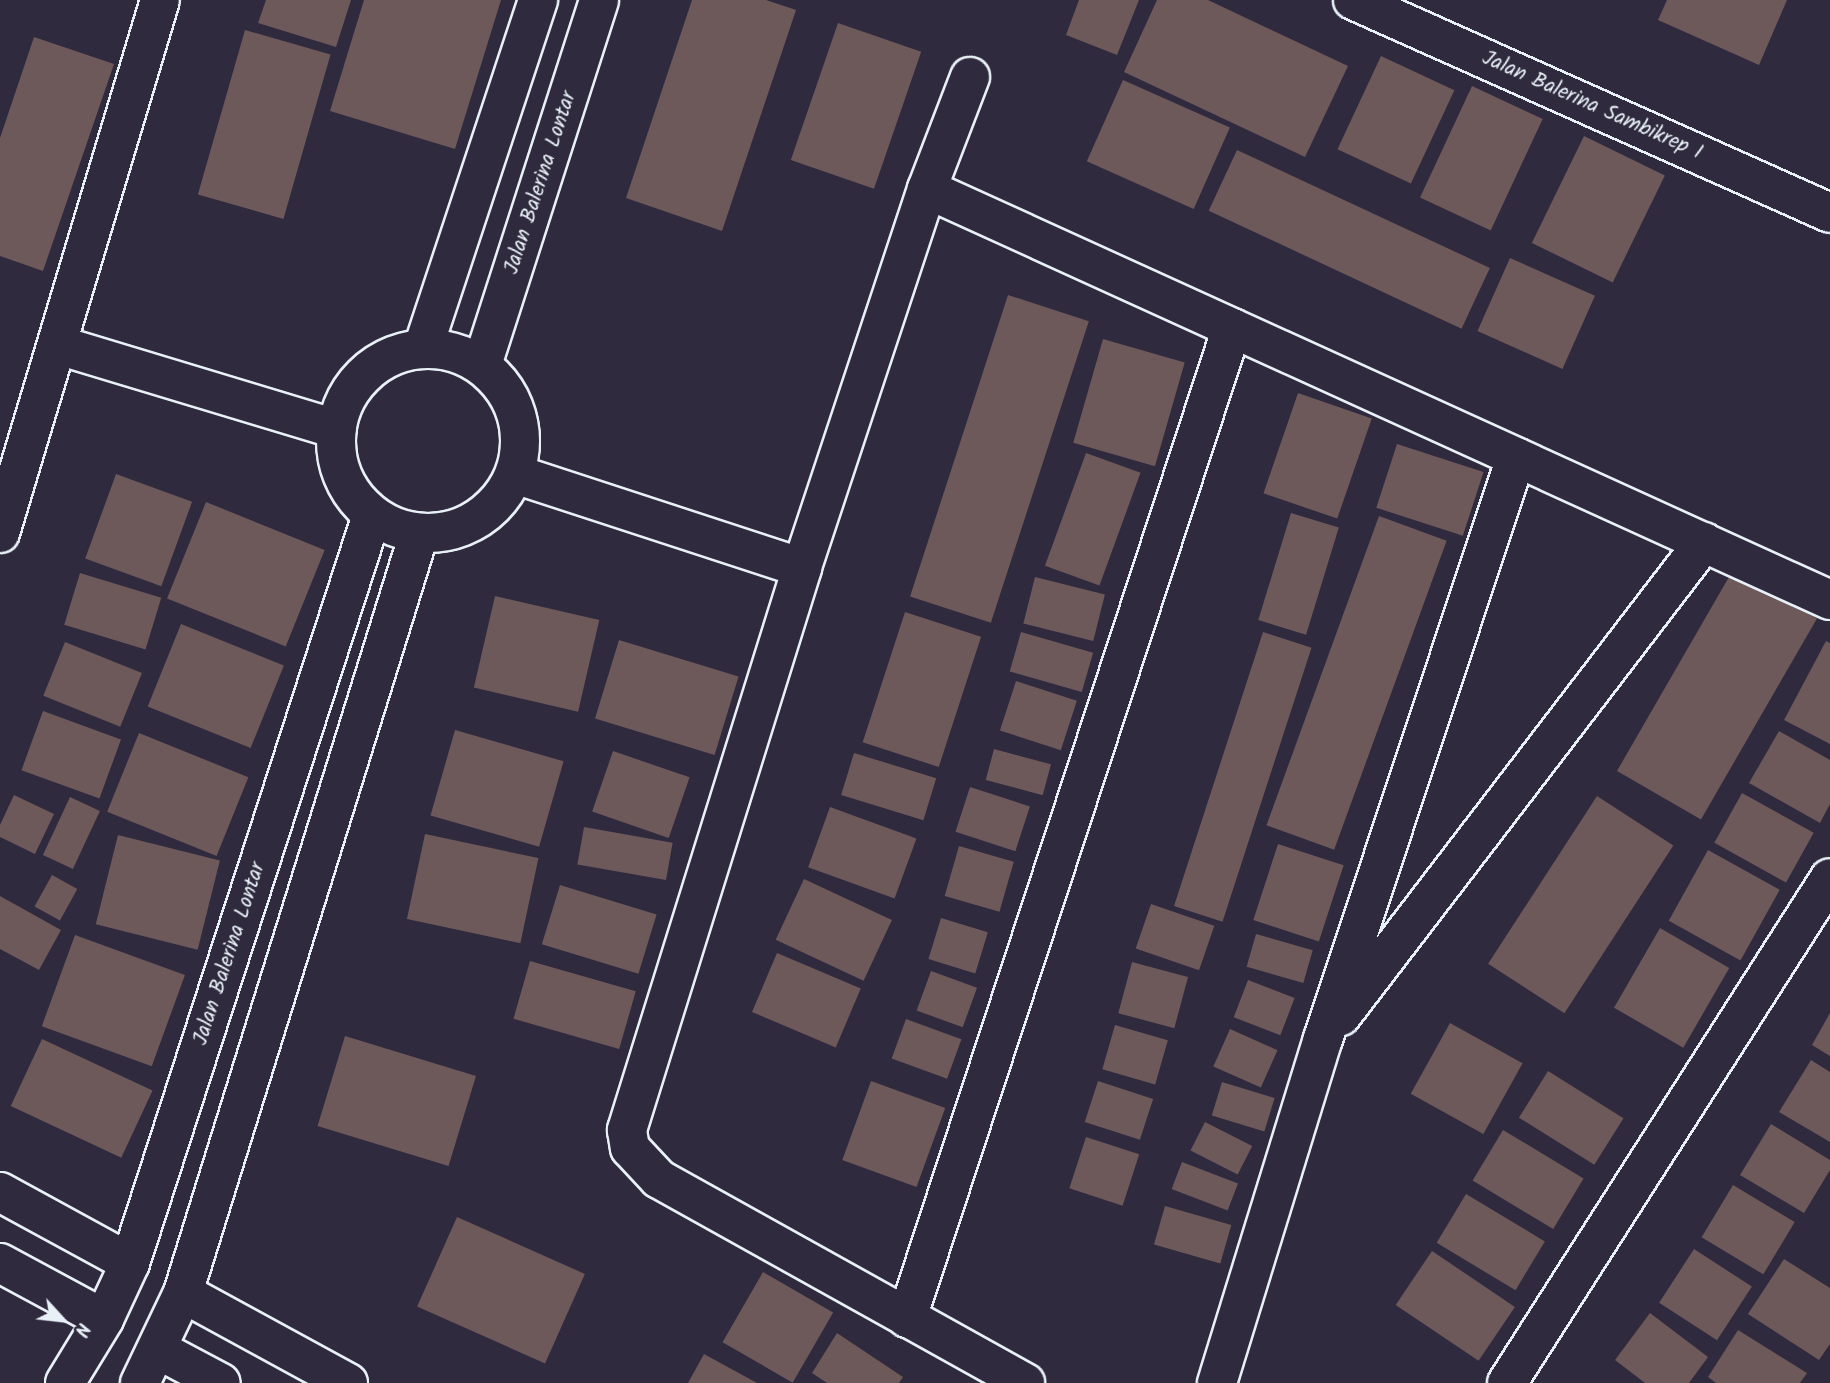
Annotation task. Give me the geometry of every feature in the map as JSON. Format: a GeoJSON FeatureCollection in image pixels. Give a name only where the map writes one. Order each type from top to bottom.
{"type":"FeatureCollection","features":[{"type":"Feature","properties":{"kind":"street"},"geometry":{"type":"LineString","coordinates":[[0,533],[160,0]]}},
{"type":"Feature","properties":{"kind":"street"},"geometry":{"type":"LineString","coordinates":[[423,348],[538,0]]}},
{"type":"Feature","properties":{"kind":"street","name":"Jalan Balerina Lontar"},"geometry":{"type":"LineString","coordinates":[[482,365],[599,0]]}},
{"type":"Feature","properties":{"kind":"street","name":"Jalan Balerina Sambikrep I"},"geometry":{"type":"LineString","coordinates":[[1353,0],[1830,213]]}},
{"type":"Feature","properties":{"kind":"street"},"geometry":{"type":"LineString","coordinates":[[970,77],[927,189],[802,568],[627,1130],[630,1148],[659,1179],[1026,1383]]}},
{"type":"Feature","properties":{"kind":"street"},"geometry":{"type":"LineString","coordinates":[[927,189],[1830,600]]}},
{"type":"Feature","properties":{"kind":"street"},"geometry":{"type":"LineString","coordinates":[[907,1318],[1232,328]]}},
{"type":"Feature","properties":{"kind":"street"},"geometry":{"type":"LineString","coordinates":[[58,345],[337,429]]}},
{"type":"Feature","properties":{"kind":"street"},"geometry":{"type":"LineString","coordinates":[[423,348],[455,352],[482,365],[504,386],[517,413],[521,444],[515,474],[493,508],[459,530],[419,534],[372,515],[343,477],[337,429],[346,398],[365,373],[392,356],[423,348]]}},
{"type":"Feature","properties":{"kind":"street"},"geometry":{"type":"LineString","coordinates":[[1217,1383],[1323,1039],[1516,457]]}},
{"type":"Feature","properties":{"kind":"street"},"geometry":{"type":"LineString","coordinates":[[515,474],[802,568]]}},
{"type":"Feature","properties":{"kind":"street","name":"Jalan Balerina Lontar"},"geometry":{"type":"LineString","coordinates":[[65,1383],[104,1319],[131,1263],[372,515]]}},
{"type":"Feature","properties":{"kind":"street"},"geometry":{"type":"LineString","coordinates":[[140,1383],[183,1293],[419,534]]}},
{"type":"Feature","properties":{"kind":"street"},"geometry":{"type":"LineString","coordinates":[[1323,1039],[1704,542]]}},
{"type":"Feature","properties":{"kind":"street"},"geometry":{"type":"LineString","coordinates":[[1507,1383],[1830,878]]}},
{"type":"Feature","properties":{"kind":"street"},"geometry":{"type":"LineString","coordinates":[[0,1192],[131,1263]]}},
{"type":"Feature","properties":{"kind":"street"},"geometry":{"type":"LineString","coordinates":[[0,1263],[104,1319]]}},
{"type":"Feature","properties":{"kind":"street"},"geometry":{"type":"LineString","coordinates":[[183,1293],[348,1383]]}},
{"type":"Feature","properties":{"kind":"street"},"geometry":{"type":"LineString","coordinates":[[157,1349],[221,1383]]}},
{"type":"Feature","properties":{"kind":"building"},"geometry":{"type":"Polygon","coordinates":[[[266,0],[351,0],[336,47],[258,23],[266,0]]]}},
{"type":"Feature","properties":{"kind":"building"},"geometry":{"type":"Polygon","coordinates":[[[364,0],[501,0],[455,149],[330,111],[364,0]]]}},
{"type":"Feature","properties":{"kind":"building"},"geometry":{"type":"Polygon","coordinates":[[[692,0],[766,0],[796,10],[722,231],[626,198],[692,0]]]}},
{"type":"Feature","properties":{"kind":"building"},"geometry":{"type":"Polygon","coordinates":[[[1079,0],[1139,0],[1117,55],[1066,35],[1079,0]]]}},
{"type":"Feature","properties":{"kind":"building"},"geometry":{"type":"Polygon","coordinates":[[[1157,0],[1208,0],[1348,66],[1305,157],[1124,72],[1157,0]]]}},
{"type":"Feature","properties":{"kind":"building"},"geometry":{"type":"Polygon","coordinates":[[[1667,0],[1787,0],[1759,65],[1658,20],[1667,0]]]}},
{"type":"Feature","properties":{"kind":"building"},"geometry":{"type":"Polygon","coordinates":[[[838,23],[921,52],[874,189],[791,160],[838,23]]]}},
{"type":"Feature","properties":{"kind":"building"},"geometry":{"type":"Polygon","coordinates":[[[245,30],[331,55],[283,219],[198,194],[245,30]]]}},
{"type":"Feature","properties":{"kind":"building"},"geometry":{"type":"Polygon","coordinates":[[[34,37],[114,64],[43,271],[0,256],[0,138],[34,37]]]}},
{"type":"Feature","properties":{"kind":"building"},"geometry":{"type":"Polygon","coordinates":[[[1381,56],[1454,90],[1411,184],[1337,149],[1381,56]]]}},
{"type":"Feature","properties":{"kind":"building"},"geometry":{"type":"Polygon","coordinates":[[[1123,80],[1230,128],[1194,209],[1087,161],[1123,80]]]}},
{"type":"Feature","properties":{"kind":"building"},"geometry":{"type":"Polygon","coordinates":[[[1472,86],[1543,119],[1491,230],[1420,197],[1472,86]]]}},
{"type":"Feature","properties":{"kind":"building"},"geometry":{"type":"Polygon","coordinates":[[[1584,136],[1665,175],[1613,282],[1532,243],[1584,136]]]}},
{"type":"Feature","properties":{"kind":"building"},"geometry":{"type":"Polygon","coordinates":[[[1237,150],[1490,268],[1462,329],[1209,211],[1237,150]]]}},
{"type":"Feature","properties":{"kind":"building"},"geometry":{"type":"Polygon","coordinates":[[[1510,258],[1595,296],[1562,369],[1477,331],[1510,258]]]}},
{"type":"Feature","properties":{"kind":"building"},"geometry":{"type":"Polygon","coordinates":[[[1008,295],[1089,321],[991,623],[910,596],[1008,295]]]}},
{"type":"Feature","properties":{"kind":"building"},"geometry":{"type":"Polygon","coordinates":[[[1103,339],[1185,362],[1155,466],[1073,443],[1103,339]]]}},
{"type":"Feature","properties":{"kind":"building"},"geometry":{"type":"Polygon","coordinates":[[[1298,393],[1372,418],[1337,519],[1263,493],[1298,393]]]}},
{"type":"Feature","properties":{"kind":"building"},"geometry":{"type":"Polygon","coordinates":[[[1397,444],[1484,472],[1463,536],[1376,508],[1397,444]]]}},
{"type":"Feature","properties":{"kind":"building"},"geometry":{"type":"Polygon","coordinates":[[[1086,453],[1141,473],[1099,586],[1045,566],[1086,453]]]}},
{"type":"Feature","properties":{"kind":"building"},"geometry":{"type":"Polygon","coordinates":[[[116,474],[192,502],[161,586],[85,559],[116,474]]]}},
{"type":"Feature","properties":{"kind":"building"},"geometry":{"type":"Polygon","coordinates":[[[206,502],[325,550],[286,646],[167,598],[206,502]]]}},
{"type":"Feature","properties":{"kind":"building"},"geometry":{"type":"Polygon","coordinates":[[[1291,513],[1339,528],[1306,635],[1258,620],[1291,513]]]}},
{"type":"Feature","properties":{"kind":"building"},"geometry":{"type":"Polygon","coordinates":[[[1379,516],[1447,541],[1334,850],[1266,825],[1379,516]]]}},
{"type":"Feature","properties":{"kind":"building"},"geometry":{"type":"Polygon","coordinates":[[[1733,570],[1817,618],[1701,819],[1617,771],[1733,570]]]}},
{"type":"Feature","properties":{"kind":"building"},"geometry":{"type":"Polygon","coordinates":[[[80,573],[161,598],[145,649],[64,625],[80,573]]]}},
{"type":"Feature","properties":{"kind":"building"},"geometry":{"type":"Polygon","coordinates":[[[1035,577],[1105,594],[1093,641],[1023,624],[1035,577]]]}},
{"type":"Feature","properties":{"kind":"building"},"geometry":{"type":"Polygon","coordinates":[[[495,596],[599,620],[578,712],[474,688],[495,596]]]}},
{"type":"Feature","properties":{"kind":"building"},"geometry":{"type":"Polygon","coordinates":[[[905,612],[981,637],[939,767],[863,742],[905,612]]]}},
{"type":"Feature","properties":{"kind":"building"},"geometry":{"type":"Polygon","coordinates":[[[181,624],[284,666],[251,748],[148,707],[181,624]]]}},
{"type":"Feature","properties":{"kind":"building"},"geometry":{"type":"Polygon","coordinates":[[[1021,632],[1093,653],[1082,692],[1010,671],[1021,632]]]}},
{"type":"Feature","properties":{"kind":"building"},"geometry":{"type":"Polygon","coordinates":[[[1263,632],[1312,648],[1223,922],[1174,906],[1263,632]]]}},
{"type":"Feature","properties":{"kind":"building"},"geometry":{"type":"Polygon","coordinates":[[[619,640],[739,677],[715,755],[595,718],[619,640]]]}},
{"type":"Feature","properties":{"kind":"building"},"geometry":{"type":"Polygon","coordinates":[[[1826,641],[1830,643],[1830,744],[1784,720],[1826,641]]]}},
{"type":"Feature","properties":{"kind":"building"},"geometry":{"type":"Polygon","coordinates":[[[65,642],[142,673],[120,727],[43,696],[65,642]]]}},
{"type":"Feature","properties":{"kind":"building"},"geometry":{"type":"Polygon","coordinates":[[[1016,681],[1077,701],[1061,750],[1000,730],[1016,681]]]}},
{"type":"Feature","properties":{"kind":"building"},"geometry":{"type":"Polygon","coordinates":[[[43,711],[121,739],[99,799],[21,770],[43,711]]]}},
{"type":"Feature","properties":{"kind":"building"},"geometry":{"type":"Polygon","coordinates":[[[455,730],[564,761],[539,847],[430,816],[455,730]]]}},
{"type":"Feature","properties":{"kind":"building"},"geometry":{"type":"Polygon","coordinates":[[[1779,731],[1830,760],[1830,804],[1820,823],[1749,783],[1779,731]]]}},
{"type":"Feature","properties":{"kind":"building"},"geometry":{"type":"Polygon","coordinates":[[[139,733],[248,777],[217,856],[107,812],[139,733]]]}},
{"type":"Feature","properties":{"kind":"building"},"geometry":{"type":"Polygon","coordinates":[[[994,749],[1051,764],[1043,795],[986,780],[994,749]]]}},
{"type":"Feature","properties":{"kind":"building"},"geometry":{"type":"Polygon","coordinates":[[[613,751],[690,777],[669,838],[592,812],[613,751]]]}},
{"type":"Feature","properties":{"kind":"building"},"geometry":{"type":"Polygon","coordinates":[[[854,753],[936,778],[923,820],[841,795],[854,753]]]}},
{"type":"Feature","properties":{"kind":"building"},"geometry":{"type":"Polygon","coordinates":[[[970,787],[1030,806],[1015,851],[955,832],[970,787]]]}},
{"type":"Feature","properties":{"kind":"building"},"geometry":{"type":"Polygon","coordinates":[[[1742,793],[1814,833],[1786,883],[1714,843],[1742,793]]]}},
{"type":"Feature","properties":{"kind":"building"},"geometry":{"type":"Polygon","coordinates":[[[14,795],[54,814],[35,854],[0,837],[0,825],[14,795]]]}},
{"type":"Feature","properties":{"kind":"building"},"geometry":{"type":"Polygon","coordinates":[[[1597,796],[1673,846],[1564,1013],[1488,964],[1597,796]]]}},
{"type":"Feature","properties":{"kind":"building"},"geometry":{"type":"Polygon","coordinates":[[[70,797],[100,811],[73,869],[43,855],[70,797]]]}},
{"type":"Feature","properties":{"kind":"building"},"geometry":{"type":"Polygon","coordinates":[[[830,807],[916,838],[895,899],[808,867],[830,807]]]}},
{"type":"Feature","properties":{"kind":"building"},"geometry":{"type":"Polygon","coordinates":[[[584,827],[673,843],[666,880],[577,864],[584,827]]]}},
{"type":"Feature","properties":{"kind":"building"},"geometry":{"type":"Polygon","coordinates":[[[425,834],[538,858],[520,943],[407,919],[425,834]]]}},
{"type":"Feature","properties":{"kind":"building"},"geometry":{"type":"Polygon","coordinates":[[[118,835],[220,860],[198,950],[96,924],[118,835]]]}},
{"type":"Feature","properties":{"kind":"building"},"geometry":{"type":"Polygon","coordinates":[[[1278,844],[1344,865],[1319,941],[1253,920],[1278,844]]]}},
{"type":"Feature","properties":{"kind":"building"},"geometry":{"type":"Polygon","coordinates":[[[959,846],[1014,862],[999,912],[945,896],[959,846]]]}},
{"type":"Feature","properties":{"kind":"building"},"geometry":{"type":"Polygon","coordinates":[[[1708,850],[1780,890],[1740,961],[1669,921],[1708,850]]]}},
{"type":"Feature","properties":{"kind":"building"},"geometry":{"type":"Polygon","coordinates":[[[52,875],[77,889],[60,921],[35,906],[52,875]]]}},
{"type":"Feature","properties":{"kind":"building"},"geometry":{"type":"Polygon","coordinates":[[[804,879],[892,920],[864,981],[776,940],[804,879]]]}},
{"type":"Feature","properties":{"kind":"building"},"geometry":{"type":"Polygon","coordinates":[[[560,885],[657,915],[638,974],[542,944],[560,885]]]}},
{"type":"Feature","properties":{"kind":"building"},"geometry":{"type":"Polygon","coordinates":[[[0,896],[61,930],[39,970],[0,949],[0,896]]]}},
{"type":"Feature","properties":{"kind":"building"},"geometry":{"type":"Polygon","coordinates":[[[1151,904],[1214,926],[1199,970],[1136,948],[1151,904]]]}},
{"type":"Feature","properties":{"kind":"building"},"geometry":{"type":"Polygon","coordinates":[[[941,918],[988,932],[975,973],[928,959],[941,918]]]}},
{"type":"Feature","properties":{"kind":"building"},"geometry":{"type":"Polygon","coordinates":[[[1660,928],[1729,968],[1683,1048],[1614,1008],[1660,928]]]}},
{"type":"Feature","properties":{"kind":"building"},"geometry":{"type":"Polygon","coordinates":[[[1256,934],[1313,950],[1303,983],[1247,967],[1256,934]]]}},
{"type":"Feature","properties":{"kind":"building"},"geometry":{"type":"Polygon","coordinates":[[[75,935],[185,975],[152,1066],[42,1026],[75,935]]]}},
{"type":"Feature","properties":{"kind":"building"},"geometry":{"type":"Polygon","coordinates":[[[777,953],[861,989],[836,1047],[752,1012],[777,953]]]}},
{"type":"Feature","properties":{"kind":"building"},"geometry":{"type":"Polygon","coordinates":[[[530,961],[636,991],[619,1049],[513,1019],[530,961]]]}},
{"type":"Feature","properties":{"kind":"building"},"geometry":{"type":"Polygon","coordinates":[[[1132,962],[1188,977],[1174,1028],[1118,1013],[1132,962]]]}},
{"type":"Feature","properties":{"kind":"building"},"geometry":{"type":"Polygon","coordinates":[[[931,971],[977,988],[963,1027],[917,1010],[931,971]]]}},
{"type":"Feature","properties":{"kind":"building"},"geometry":{"type":"Polygon","coordinates":[[[1248,980],[1295,998],[1280,1035],[1234,1017],[1248,980]]]}},
{"type":"Feature","properties":{"kind":"building"},"geometry":{"type":"Polygon","coordinates":[[[1830,1013],[1830,1056],[1812,1045],[1830,1013]]]}},
{"type":"Feature","properties":{"kind":"building"},"geometry":{"type":"Polygon","coordinates":[[[906,1019],[961,1039],[947,1079],[892,1058],[906,1019]]]}},
{"type":"Feature","properties":{"kind":"building"},"geometry":{"type":"Polygon","coordinates":[[[1450,1023],[1523,1063],[1483,1134],[1411,1094],[1450,1023]]]}},
{"type":"Feature","properties":{"kind":"building"},"geometry":{"type":"Polygon","coordinates":[[[1115,1025],[1168,1040],[1155,1084],[1102,1069],[1115,1025]]]}},
{"type":"Feature","properties":{"kind":"building"},"geometry":{"type":"Polygon","coordinates":[[[1230,1029],[1278,1050],[1261,1088],[1213,1066],[1230,1029]]]}},
{"type":"Feature","properties":{"kind":"building"},"geometry":{"type":"Polygon","coordinates":[[[345,1036],[476,1076],[449,1166],[318,1126],[345,1036]]]}},
{"type":"Feature","properties":{"kind":"building"},"geometry":{"type":"Polygon","coordinates":[[[42,1039],[153,1091],[121,1158],[11,1106],[42,1039]]]}},
{"type":"Feature","properties":{"kind":"building"},"geometry":{"type":"Polygon","coordinates":[[[1811,1060],[1830,1072],[1830,1142],[1779,1112],[1811,1060]]]}},
{"type":"Feature","properties":{"kind":"building"},"geometry":{"type":"Polygon","coordinates":[[[1548,1071],[1623,1118],[1594,1165],[1519,1118],[1548,1071]]]}},
{"type":"Feature","properties":{"kind":"building"},"geometry":{"type":"Polygon","coordinates":[[[871,1081],[945,1108],[917,1187],[842,1160],[871,1081]]]}},
{"type":"Feature","properties":{"kind":"building"},"geometry":{"type":"Polygon","coordinates":[[[1098,1081],[1153,1099],[1140,1140],[1085,1122],[1098,1081]]]}},
{"type":"Feature","properties":{"kind":"building"},"geometry":{"type":"Polygon","coordinates":[[[1222,1082],[1275,1098],[1264,1132],[1212,1115],[1222,1082]]]}},
{"type":"Feature","properties":{"kind":"building"},"geometry":{"type":"Polygon","coordinates":[[[1205,1122],[1252,1146],[1238,1175],[1190,1151],[1205,1122]]]}},
{"type":"Feature","properties":{"kind":"building"},"geometry":{"type":"Polygon","coordinates":[[[1771,1124],[1830,1160],[1830,1170],[1804,1213],[1740,1175],[1771,1124]]]}},
{"type":"Feature","properties":{"kind":"building"},"geometry":{"type":"Polygon","coordinates":[[[1503,1130],[1584,1178],[1553,1229],[1473,1181],[1503,1130]]]}},
{"type":"Feature","properties":{"kind":"building"},"geometry":{"type":"Polygon","coordinates":[[[1086,1137],[1139,1154],[1123,1206],[1069,1188],[1086,1137]]]}},
{"type":"Feature","properties":{"kind":"building"},"geometry":{"type":"Polygon","coordinates":[[[1182,1162],[1238,1184],[1228,1211],[1172,1189],[1182,1162]]]}},
{"type":"Feature","properties":{"kind":"building"},"geometry":{"type":"Polygon","coordinates":[[[1733,1185],[1795,1222],[1763,1274],[1702,1237],[1733,1185]]]}},
{"type":"Feature","properties":{"kind":"building"},"geometry":{"type":"Polygon","coordinates":[[[1466,1194],[1545,1241],[1516,1290],[1437,1243],[1466,1194]]]}},
{"type":"Feature","properties":{"kind":"building"},"geometry":{"type":"Polygon","coordinates":[[[1165,1206],[1231,1225],[1220,1263],[1154,1244],[1165,1206]]]}},
{"type":"Feature","properties":{"kind":"building"},"geometry":{"type":"Polygon","coordinates":[[[457,1217],[585,1274],[545,1363],[417,1307],[457,1217]]]}},
{"type":"Feature","properties":{"kind":"building"},"geometry":{"type":"Polygon","coordinates":[[[1694,1249],[1752,1287],[1717,1340],[1659,1303],[1694,1249]]]}},
{"type":"Feature","properties":{"kind":"building"},"geometry":{"type":"Polygon","coordinates":[[[1432,1251],[1515,1307],[1479,1361],[1396,1305],[1432,1251]]]}},
{"type":"Feature","properties":{"kind":"building"},"geometry":{"type":"Polygon","coordinates":[[[1784,1259],[1830,1288],[1830,1344],[1819,1360],[1748,1314],[1784,1259]]]}},
{"type":"Feature","properties":{"kind":"building"},"geometry":{"type":"Polygon","coordinates":[[[763,1272],[833,1312],[793,1383],[722,1342],[763,1272]]]}},
{"type":"Feature","properties":{"kind":"building"},"geometry":{"type":"Polygon","coordinates":[[[1650,1313],[1708,1357],[1689,1383],[1645,1383],[1615,1360],[1650,1313]]]}},
{"type":"Feature","properties":{"kind":"building"},"geometry":{"type":"Polygon","coordinates":[[[1738,1330],[1807,1373],[1800,1383],[1716,1383],[1708,1377],[1738,1330]]]}},
{"type":"Feature","properties":{"kind":"building"},"geometry":{"type":"Polygon","coordinates":[[[837,1333],[903,1377],[899,1383],[827,1383],[812,1373],[837,1333]]]}},
{"type":"Feature","properties":{"kind":"building"},"geometry":{"type":"Polygon","coordinates":[[[704,1354],[757,1383],[688,1383],[704,1354]]]}}]}
